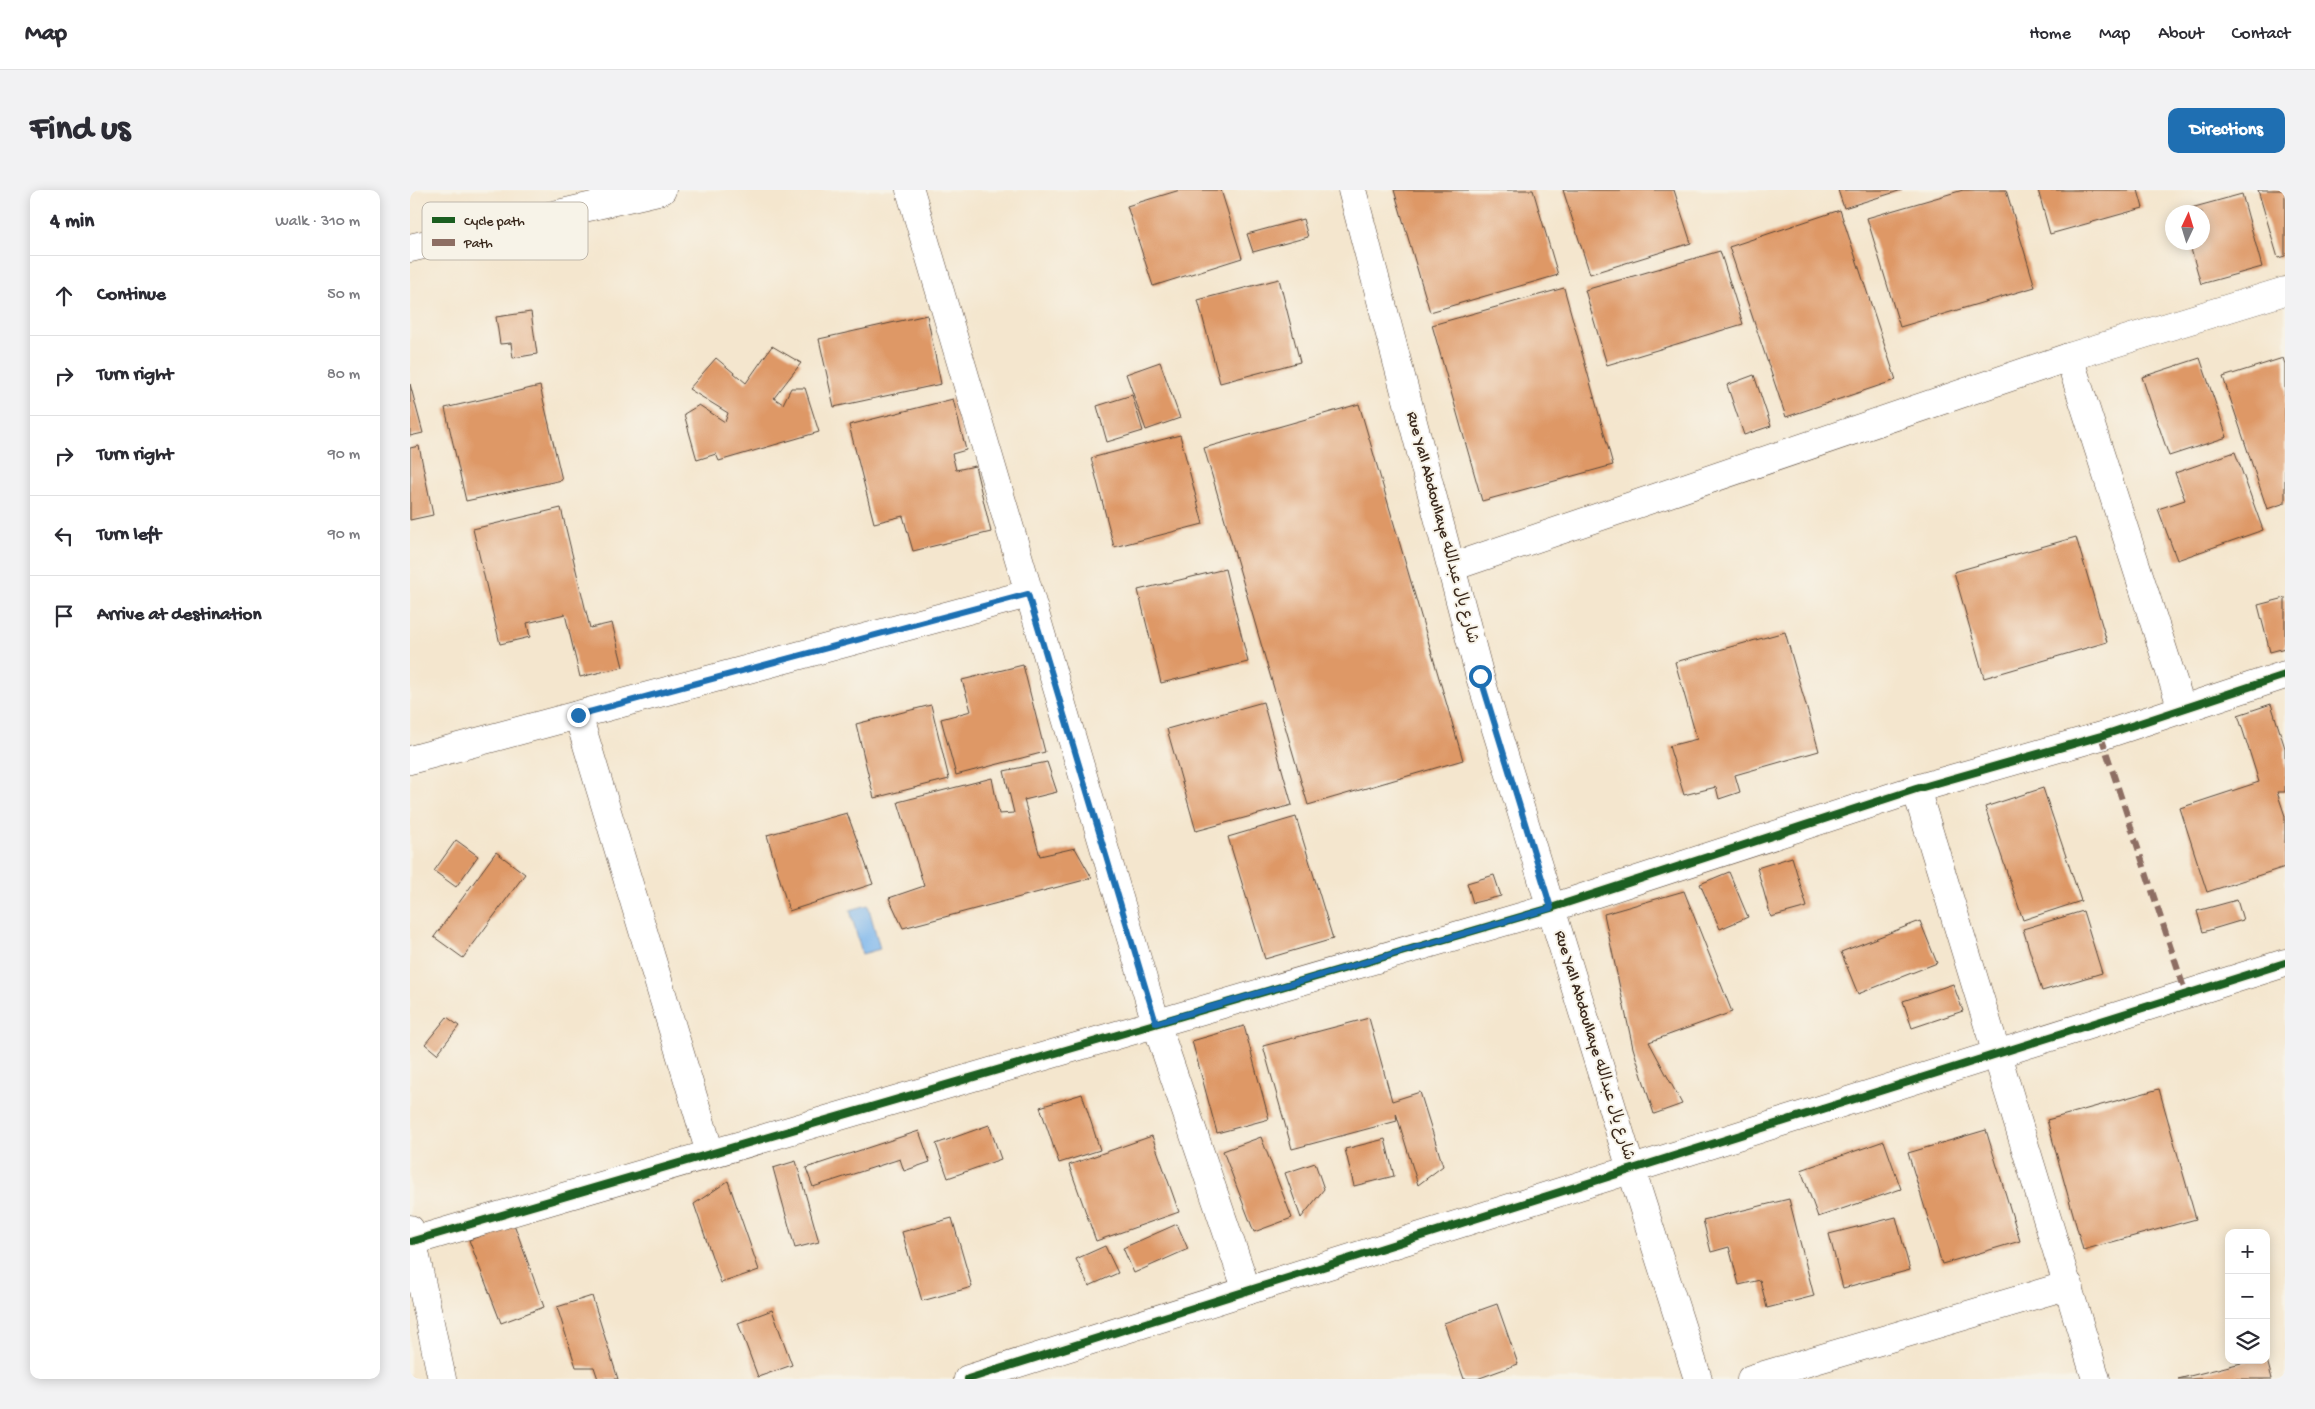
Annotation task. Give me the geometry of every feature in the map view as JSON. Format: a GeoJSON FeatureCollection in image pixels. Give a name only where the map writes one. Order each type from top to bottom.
{"type":"FeatureCollection","features":[{"type":"Feature","properties":{"kind":"street"},"geometry":{"type":"LineString","coordinates":[[588,207],[662,190]]}},
{"type":"Feature","properties":{"kind":"street"},"geometry":{"type":"LineString","coordinates":[[910,190],[1156,1023],[1247,1291]]}},
{"type":"Feature","properties":{"kind":"street","name":"Rue Yall Abdoullaye شارع يال عبدالله"},"geometry":{"type":"LineString","coordinates":[[1352,190],[1480,676],[1631,1169],[1698,1379]]}},
{"type":"Feature","properties":{"kind":"street"},"geometry":{"type":"LineString","coordinates":[[1452,567],[2069,357],[2285,291]]}},
{"type":"Feature","properties":{"kind":"street"},"geometry":{"type":"LineString","coordinates":[[2069,357],[2182,709]]}},
{"type":"Feature","properties":{"kind":"street"},"geometry":{"type":"LineString","coordinates":[[410,760],[1028,594]]}},
{"type":"Feature","properties":{"kind":"street"},"geometry":{"type":"LineString","coordinates":[[442,1379],[411,1235],[710,1153],[1551,908],[1916,789],[2101,736],[2285,675]]}},
{"type":"Feature","properties":{"kind":"street"},"geometry":{"type":"LineString","coordinates":[[578,715],[710,1153]]}},
{"type":"Feature","properties":{"kind":"street"},"geometry":{"type":"LineString","coordinates":[[1916,789],[2069,1285],[2096,1379]]}},
{"type":"Feature","properties":{"kind":"street"},"geometry":{"type":"LineString","coordinates":[[968,1379],[2285,962]]}},
{"type":"Feature","properties":{"kind":"street"},"geometry":{"type":"LineString","coordinates":[[1751,1379],[2069,1285]]}},
{"type":"Feature","properties":{"kind":"water"},"geometry":{"type":"Polygon","coordinates":[[[868,905],[880,949],[862,954],[850,910],[868,905]]]}},
{"type":"Feature","properties":{"kind":"building"},"geometry":{"type":"Polygon","coordinates":[[[1180,190],[1221,190],[1242,258],[1153,286],[1127,206],[1180,190]]]}},
{"type":"Feature","properties":{"kind":"building"},"geometry":{"type":"Polygon","coordinates":[[[1394,190],[1533,190],[1558,275],[1430,312],[1394,190]]]}},
{"type":"Feature","properties":{"kind":"building"},"geometry":{"type":"Polygon","coordinates":[[[1563,190],[1674,190],[1691,243],[1590,274],[1563,190]]]}},
{"type":"Feature","properties":{"kind":"building"},"geometry":{"type":"Polygon","coordinates":[[[1838,190],[1902,190],[1844,208],[1838,190]]]}},
{"type":"Feature","properties":{"kind":"building"},"geometry":{"type":"Polygon","coordinates":[[[1963,190],[2006,190],[2035,287],[1900,327],[1867,218],[1963,190]]]}},
{"type":"Feature","properties":{"kind":"building"},"geometry":{"type":"Polygon","coordinates":[[[2038,190],[2138,190],[2143,208],[2050,234],[2038,190]]]}},
{"type":"Feature","properties":{"kind":"building"},"geometry":{"type":"Polygon","coordinates":[[[2258,190],[2285,190],[2285,256],[2278,258],[2258,190]]]}},
{"type":"Feature","properties":{"kind":"building"},"geometry":{"type":"Polygon","coordinates":[[[2242,194],[2262,267],[2201,284],[2191,250],[2210,250],[2210,205],[2202,205],[2242,194]]]}},
{"type":"Feature","properties":{"kind":"building"},"geometry":{"type":"Polygon","coordinates":[[[1840,210],[1896,380],[1786,417],[1729,247],[1840,210]]]}},
{"type":"Feature","properties":{"kind":"building"},"geometry":{"type":"Polygon","coordinates":[[[1303,219],[1308,237],[1253,252],[1247,234],[1303,219]]]}},
{"type":"Feature","properties":{"kind":"building"},"geometry":{"type":"Polygon","coordinates":[[[1720,251],[1743,324],[1607,365],[1585,290],[1720,251]]]}},
{"type":"Feature","properties":{"kind":"building"},"geometry":{"type":"Polygon","coordinates":[[[1279,279],[1300,362],[1220,383],[1198,300],[1279,279]]]}},
{"type":"Feature","properties":{"kind":"building"},"geometry":{"type":"Polygon","coordinates":[[[1564,288],[1613,465],[1482,501],[1432,325],[1564,288]]]}},
{"type":"Feature","properties":{"kind":"building"},"geometry":{"type":"Polygon","coordinates":[[[531,312],[537,354],[513,358],[511,343],[500,344],[496,317],[531,312]]]}},
{"type":"Feature","properties":{"kind":"building"},"geometry":{"type":"Polygon","coordinates":[[[927,315],[941,384],[834,407],[819,339],[927,315]]]}},
{"type":"Feature","properties":{"kind":"building"},"geometry":{"type":"Polygon","coordinates":[[[772,346],[801,363],[774,398],[783,404],[791,388],[805,388],[819,432],[719,461],[716,454],[697,460],[684,414],[699,405],[725,422],[728,413],[689,389],[716,358],[746,383],[772,346]]]}},
{"type":"Feature","properties":{"kind":"building"},"geometry":{"type":"Polygon","coordinates":[[[2200,358],[2227,437],[2169,456],[2142,377],[2200,358]]]}},
{"type":"Feature","properties":{"kind":"building"},"geometry":{"type":"Polygon","coordinates":[[[2283,358],[2285,364],[2285,503],[2267,509],[2223,377],[2283,358]]]}},
{"type":"Feature","properties":{"kind":"building"},"geometry":{"type":"Polygon","coordinates":[[[1160,362],[1180,418],[1146,430],[1126,374],[1160,362]]]}},
{"type":"Feature","properties":{"kind":"building"},"geometry":{"type":"Polygon","coordinates":[[[1754,375],[1771,426],[1744,435],[1727,385],[1754,375]]]}},
{"type":"Feature","properties":{"kind":"building"},"geometry":{"type":"Polygon","coordinates":[[[410,384],[423,433],[410,436],[410,384]]]}},
{"type":"Feature","properties":{"kind":"building"},"geometry":{"type":"Polygon","coordinates":[[[540,386],[562,480],[466,501],[445,408],[540,386]]]}},
{"type":"Feature","properties":{"kind":"building"},"geometry":{"type":"Polygon","coordinates":[[[1132,395],[1143,431],[1107,442],[1097,406],[1132,395]]]}},
{"type":"Feature","properties":{"kind":"building"},"geometry":{"type":"Polygon","coordinates":[[[953,399],[966,450],[952,454],[956,470],[975,466],[991,532],[913,551],[903,516],[874,523],[849,425],[953,399]]]}},
{"type":"Feature","properties":{"kind":"building"},"geometry":{"type":"Polygon","coordinates":[[[1359,404],[1463,760],[1308,805],[1204,448],[1359,404]]]}},
{"type":"Feature","properties":{"kind":"building"},"geometry":{"type":"Polygon","coordinates":[[[1180,435],[1203,524],[1114,547],[1091,458],[1180,435]]]}},
{"type":"Feature","properties":{"kind":"building"},"geometry":{"type":"Polygon","coordinates":[[[419,446],[433,515],[410,520],[410,448],[419,446]]]}},
{"type":"Feature","properties":{"kind":"building"},"geometry":{"type":"Polygon","coordinates":[[[2235,452],[2263,530],[2177,560],[2158,509],[2185,500],[2175,473],[2235,452]]]}},
{"type":"Feature","properties":{"kind":"building"},"geometry":{"type":"Polygon","coordinates":[[[561,508],[590,628],[612,623],[623,667],[580,677],[565,614],[527,623],[530,637],[500,644],[473,529],[561,508]]]}},
{"type":"Feature","properties":{"kind":"building"},"geometry":{"type":"Polygon","coordinates":[[[2076,537],[2107,642],[1984,678],[1954,572],[2076,537]]]}},
{"type":"Feature","properties":{"kind":"building"},"geometry":{"type":"Polygon","coordinates":[[[1225,569],[1248,662],[1161,683],[1138,590],[1225,569]]]}},
{"type":"Feature","properties":{"kind":"building"},"geometry":{"type":"Polygon","coordinates":[[[2285,598],[2285,648],[2270,652],[2258,605],[2285,598]]]}},
{"type":"Feature","properties":{"kind":"building"},"geometry":{"type":"Polygon","coordinates":[[[1785,632],[1819,751],[1735,775],[1740,792],[1719,799],[1716,787],[1684,795],[1669,746],[1697,739],[1675,662],[1785,632]]]}},
{"type":"Feature","properties":{"kind":"building"},"geometry":{"type":"Polygon","coordinates":[[[1023,665],[1045,752],[956,775],[941,719],[971,711],[962,680],[1023,665]]]}},
{"type":"Feature","properties":{"kind":"building"},"geometry":{"type":"Polygon","coordinates":[[[1263,702],[1292,805],[1196,831],[1167,729],[1263,702]]]}},
{"type":"Feature","properties":{"kind":"building"},"geometry":{"type":"Polygon","coordinates":[[[2271,704],[2285,748],[2285,792],[2277,792],[2285,816],[2285,867],[2207,892],[2180,808],[2259,782],[2238,715],[2271,704]]]}},
{"type":"Feature","properties":{"kind":"building"},"geometry":{"type":"Polygon","coordinates":[[[931,705],[949,779],[874,798],[856,724],[931,705]]]}},
{"type":"Feature","properties":{"kind":"building"},"geometry":{"type":"Polygon","coordinates":[[[1047,762],[1057,792],[1024,800],[1040,856],[1075,848],[1092,878],[903,928],[889,898],[924,886],[898,802],[992,778],[999,814],[1014,813],[1004,771],[1047,762]]]}},
{"type":"Feature","properties":{"kind":"building"},"geometry":{"type":"Polygon","coordinates":[[[2043,788],[2081,901],[2023,920],[1985,807],[2043,788]]]}},
{"type":"Feature","properties":{"kind":"building"},"geometry":{"type":"Polygon","coordinates":[[[847,813],[873,884],[789,911],[767,835],[847,813]]]}},
{"type":"Feature","properties":{"kind":"building"},"geometry":{"type":"Polygon","coordinates":[[[1296,817],[1333,939],[1265,959],[1228,837],[1296,817]]]}},
{"type":"Feature","properties":{"kind":"building"},"geometry":{"type":"Polygon","coordinates":[[[456,840],[478,856],[456,887],[434,871],[456,840]]]}},
{"type":"Feature","properties":{"kind":"building"},"geometry":{"type":"Polygon","coordinates":[[[496,852],[525,874],[463,958],[434,937],[496,852]]]}},
{"type":"Feature","properties":{"kind":"building"},"geometry":{"type":"Polygon","coordinates":[[[1792,857],[1807,907],[1771,917],[1757,868],[1792,857]]]}},
{"type":"Feature","properties":{"kind":"building"},"geometry":{"type":"Polygon","coordinates":[[[1729,872],[1748,917],[1720,929],[1700,884],[1729,872]]]}},
{"type":"Feature","properties":{"kind":"building"},"geometry":{"type":"Polygon","coordinates":[[[1494,875],[1501,896],[1473,903],[1467,883],[1494,875]]]}},
{"type":"Feature","properties":{"kind":"building"},"geometry":{"type":"Polygon","coordinates":[[[1684,891],[1732,1012],[1649,1042],[1682,1104],[1654,1114],[1633,1048],[1604,914],[1684,891]]]}},
{"type":"Feature","properties":{"kind":"building"},"geometry":{"type":"Polygon","coordinates":[[[2237,900],[2243,920],[2203,932],[2197,911],[2237,900]]]}},
{"type":"Feature","properties":{"kind":"building"},"geometry":{"type":"Polygon","coordinates":[[[2083,911],[2102,973],[2042,991],[2023,929],[2083,911]]]}},
{"type":"Feature","properties":{"kind":"building"},"geometry":{"type":"Polygon","coordinates":[[[1920,921],[1937,963],[1858,994],[1841,952],[1920,921]]]}},
{"type":"Feature","properties":{"kind":"building"},"geometry":{"type":"Polygon","coordinates":[[[1953,984],[1963,1011],[1912,1028],[1903,1001],[1953,984]]]}},
{"type":"Feature","properties":{"kind":"building"},"geometry":{"type":"Polygon","coordinates":[[[447,1017],[459,1026],[437,1054],[425,1044],[447,1017]]]}},
{"type":"Feature","properties":{"kind":"building"},"geometry":{"type":"Polygon","coordinates":[[[1369,1018],[1392,1101],[1420,1092],[1443,1166],[1418,1185],[1396,1113],[1397,1121],[1292,1149],[1263,1046],[1369,1018]]]}},
{"type":"Feature","properties":{"kind":"building"},"geometry":{"type":"Polygon","coordinates":[[[1244,1026],[1269,1119],[1217,1133],[1192,1041],[1244,1026]]]}},
{"type":"Feature","properties":{"kind":"building"},"geometry":{"type":"Polygon","coordinates":[[[2159,1089],[2196,1219],[2083,1250],[2047,1120],[2159,1089]]]}},
{"type":"Feature","properties":{"kind":"building"},"geometry":{"type":"Polygon","coordinates":[[[1082,1094],[1100,1150],[1059,1163],[1040,1107],[1082,1094]]]}},
{"type":"Feature","properties":{"kind":"building"},"geometry":{"type":"Polygon","coordinates":[[[989,1125],[1001,1159],[948,1178],[936,1144],[989,1125]]]}},
{"type":"Feature","properties":{"kind":"building"},"geometry":{"type":"Polygon","coordinates":[[[1986,1130],[2020,1241],[1942,1264],[1908,1153],[1986,1130]]]}},
{"type":"Feature","properties":{"kind":"building"},"geometry":{"type":"Polygon","coordinates":[[[919,1131],[930,1162],[904,1171],[900,1159],[813,1187],[806,1168],[919,1131]]]}},
{"type":"Feature","properties":{"kind":"building"},"geometry":{"type":"Polygon","coordinates":[[[1152,1136],[1179,1212],[1096,1241],[1069,1165],[1152,1136]]]}},
{"type":"Feature","properties":{"kind":"building"},"geometry":{"type":"Polygon","coordinates":[[[1261,1137],[1292,1218],[1254,1232],[1223,1151],[1261,1137]]]}},
{"type":"Feature","properties":{"kind":"building"},"geometry":{"type":"Polygon","coordinates":[[[1385,1139],[1394,1176],[1354,1186],[1345,1149],[1385,1139]]]}},
{"type":"Feature","properties":{"kind":"building"},"geometry":{"type":"Polygon","coordinates":[[[1884,1141],[1901,1189],[1818,1217],[1801,1170],[1884,1141]]]}},
{"type":"Feature","properties":{"kind":"building"},"geometry":{"type":"Polygon","coordinates":[[[796,1161],[819,1242],[795,1248],[773,1168],[796,1161]]]}},
{"type":"Feature","properties":{"kind":"building"},"geometry":{"type":"Polygon","coordinates":[[[1315,1163],[1324,1189],[1301,1218],[1285,1173],[1315,1163]]]}},
{"type":"Feature","properties":{"kind":"building"},"geometry":{"type":"Polygon","coordinates":[[[728,1181],[759,1270],[721,1283],[694,1204],[728,1181]]]}},
{"type":"Feature","properties":{"kind":"building"},"geometry":{"type":"Polygon","coordinates":[[[1789,1199],[1814,1296],[1767,1308],[1760,1280],[1739,1285],[1729,1247],[1711,1252],[1703,1220],[1789,1199]]]}},
{"type":"Feature","properties":{"kind":"building"},"geometry":{"type":"Polygon","coordinates":[[[1896,1217],[1910,1270],[1843,1288],[1829,1234],[1896,1217]]]}},
{"type":"Feature","properties":{"kind":"building"},"geometry":{"type":"Polygon","coordinates":[[[952,1218],[972,1287],[922,1301],[902,1232],[952,1218]]]}},
{"type":"Feature","properties":{"kind":"building"},"geometry":{"type":"Polygon","coordinates":[[[514,1224],[544,1307],[501,1323],[469,1240],[514,1224]]]}},
{"type":"Feature","properties":{"kind":"building"},"geometry":{"type":"Polygon","coordinates":[[[1177,1224],[1188,1249],[1134,1273],[1123,1248],[1177,1224]]]}},
{"type":"Feature","properties":{"kind":"building"},"geometry":{"type":"Polygon","coordinates":[[[1105,1246],[1118,1273],[1089,1286],[1076,1259],[1105,1246]]]}},
{"type":"Feature","properties":{"kind":"building"},"geometry":{"type":"Polygon","coordinates":[[[592,1296],[618,1379],[598,1379],[594,1367],[576,1367],[557,1307],[592,1296]]]}},
{"type":"Feature","properties":{"kind":"building"},"geometry":{"type":"Polygon","coordinates":[[[1497,1304],[1518,1364],[1477,1379],[1464,1379],[1444,1323],[1497,1304]]]}},
{"type":"Feature","properties":{"kind":"building"},"geometry":{"type":"Polygon","coordinates":[[[772,1310],[792,1365],[758,1377],[738,1323],[772,1310]]]}},
{"type":"Feature","properties":{"kind":"building"},"geometry":{"type":"Polygon","coordinates":[[[2237,1364],[2268,1364],[2272,1379],[2178,1379],[2237,1364]]]}},
{"type":"Feature","properties":{"kind":"marked path"},"geometry":{"type":"LineString","coordinates":[[2101,736],[2186,994]]}},
{"type":"Feature","properties":{"kind":"cycle path"},"geometry":{"type":"LineString","coordinates":[[413,1241],[1551,908],[1916,789],[2101,736],[2285,675]]}},
{"type":"Feature","properties":{"kind":"cycle path"},"geometry":{"type":"LineString","coordinates":[[968,1379],[2285,963]]}},
{"type":"Feature","properties":{"kind":"route"},"geometry":{"type":"LineString","coordinates":[[578,715],[1028,594],[1156,1023],[1551,908],[1480,676]]}}]}
